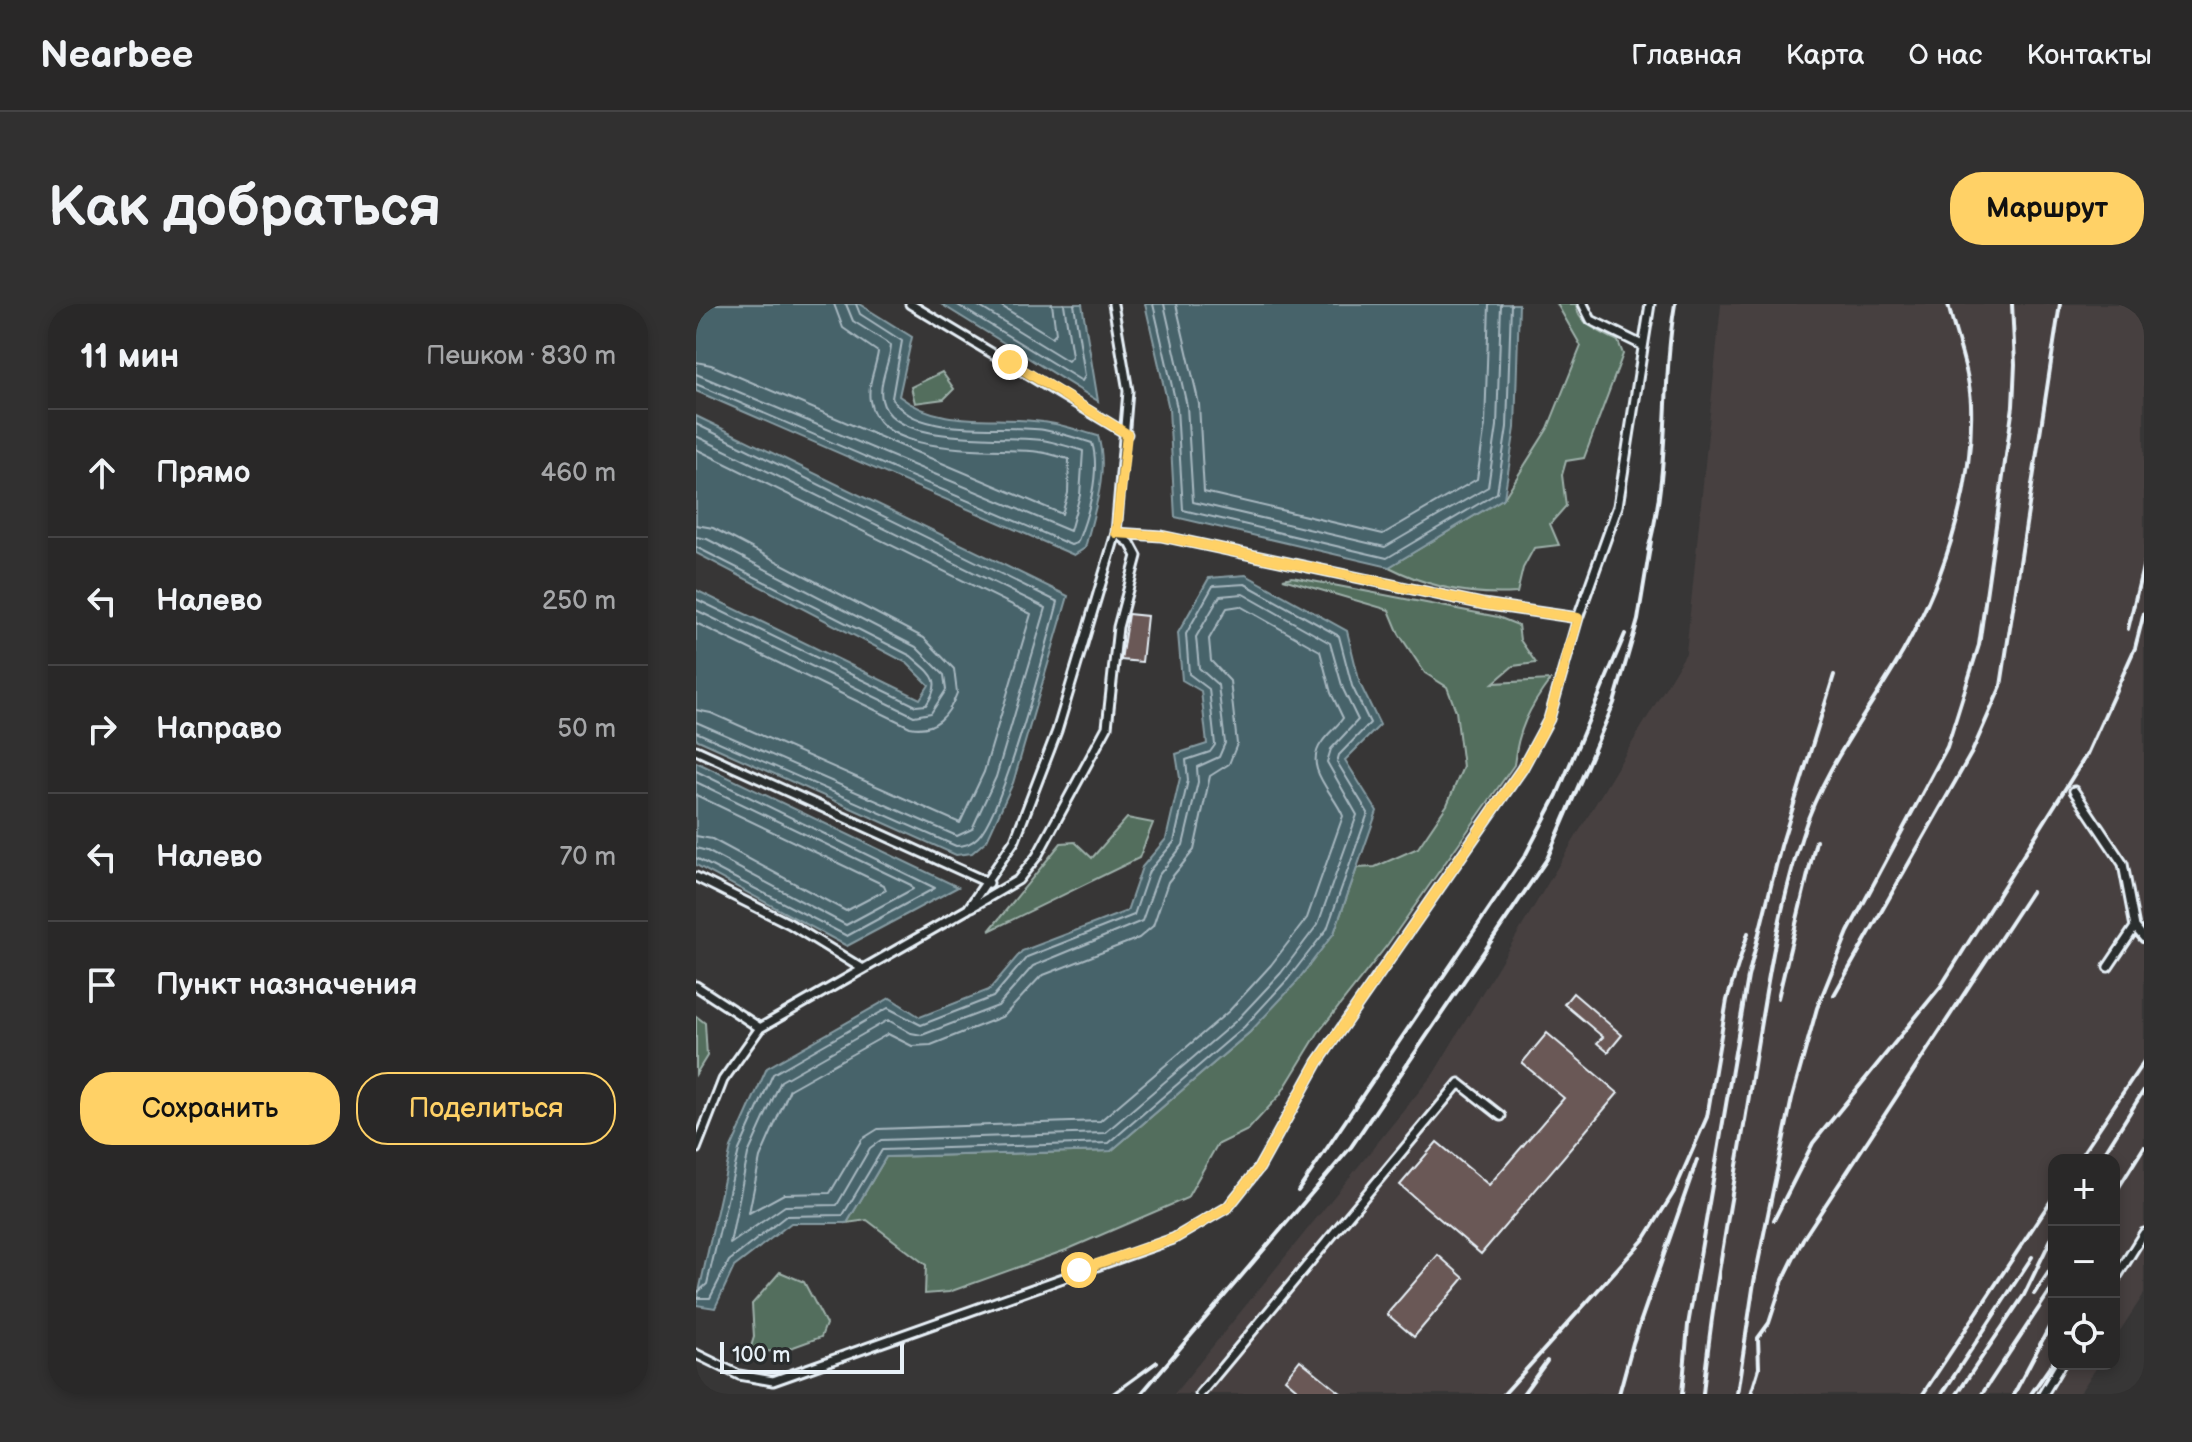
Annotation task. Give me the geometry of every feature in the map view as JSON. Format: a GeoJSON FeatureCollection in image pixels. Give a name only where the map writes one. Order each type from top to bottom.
{"type":"FeatureCollection","features":[{"type":"Feature","properties":{"kind":"lane"},"geometry":{"type":"LineString","coordinates":[[910,304],[1127,434]]}},
{"type":"Feature","properties":{"kind":"lane"},"geometry":{"type":"LineString","coordinates":[[968,909],[989,883],[1015,840],[1057,731],[1116,533],[1127,434],[1128,391],[1113,304]]}},
{"type":"Feature","properties":{"kind":"lane"},"geometry":{"type":"LineString","coordinates":[[1583,304],[1591,320],[1642,345]]}},
{"type":"Feature","properties":{"kind":"lane"},"geometry":{"type":"LineString","coordinates":[[696,1354],[739,1375],[773,1381],[1173,1239],[1228,1207],[1259,1168],[1318,1062],[1522,769],[1549,719],[1578,618],[1618,506],[1650,304]]}},
{"type":"Feature","properties":{"kind":"lane"},"geometry":{"type":"LineString","coordinates":[[1116,533],[1161,536],[1483,604],[1578,618]]}},
{"type":"Feature","properties":{"kind":"lane"},"geometry":{"type":"LineString","coordinates":[[696,1149],[723,1080],[760,1028],[1018,880],[1037,856],[1107,727],[1118,627],[1137,556],[1130,543],[1116,533]]}},
{"type":"Feature","properties":{"kind":"lane"},"geometry":{"type":"LineString","coordinates":[[696,750],[989,883]]}},
{"type":"Feature","properties":{"kind":"lane"},"geometry":{"type":"LineString","coordinates":[[2074,791],[2123,864],[2135,927],[2144,938]]}},
{"type":"Feature","properties":{"kind":"lane"},"geometry":{"type":"LineString","coordinates":[[696,877],[790,924],[863,969]]}},
{"type":"Feature","properties":{"kind":"lane"},"geometry":{"type":"LineString","coordinates":[[2108,967],[2135,927]]}},
{"type":"Feature","properties":{"kind":"lane"},"geometry":{"type":"LineString","coordinates":[[696,986],[760,1028]]}},
{"type":"Feature","properties":{"kind":"lane"},"geometry":{"type":"LineString","coordinates":[[1200,1394],[1459,1083],[1501,1116]]}},
{"type":"Feature","properties":{"kind":"lane"},"geometry":{"type":"LineString","coordinates":[[2120,1271],[2144,1233]]}},
{"type":"Feature","properties":{"kind":"lane"},"geometry":{"type":"LineString","coordinates":[[2043,1394],[2057,1370]]}},
{"type":"Feature","properties":{"kind":"shaded area"},"geometry":{"type":"Polygon","coordinates":[[[1721,304],[2144,304],[2144,1294],[2120,1331],[2120,1154],[2048,1154],[2048,1370],[2095,1370],[2079,1394],[1174,1394],[1434,1073],[1686,653],[1721,304]]]}},
{"type":"Feature","properties":{"kind":"green space"},"geometry":{"type":"Polygon","coordinates":[[[1557,304],[1576,304],[1586,323],[1618,341],[1623,354],[1584,458],[1566,461],[1562,475],[1566,506],[1550,524],[1559,545],[1534,548],[1523,568],[1517,593],[1451,589],[1389,567],[1504,498],[1548,428],[1581,346],[1557,304]]]}},
{"type":"Feature","properties":{"kind":"green space"},"geometry":{"type":"Polygon","coordinates":[[[942,372],[954,389],[944,399],[915,403],[911,387],[942,372]]]}},
{"type":"Feature","properties":{"kind":"green space"},"geometry":{"type":"Polygon","coordinates":[[[1292,577],[1498,617],[1518,625],[1520,640],[1536,663],[1513,666],[1493,683],[1550,680],[1526,720],[1514,765],[1388,944],[1318,1033],[1280,1095],[1248,1130],[1217,1145],[1187,1198],[1066,1250],[949,1292],[925,1294],[926,1265],[867,1220],[847,1223],[886,1157],[1111,1151],[1250,1032],[1334,933],[1357,868],[1375,867],[1418,848],[1447,805],[1463,767],[1456,711],[1447,687],[1425,673],[1399,634],[1389,610],[1283,579],[1292,577]]]}},
{"type":"Feature","properties":{"kind":"green space"},"geometry":{"type":"Polygon","coordinates":[[[1127,818],[1153,823],[1139,858],[989,931],[1061,843],[1075,842],[1092,858],[1127,818]]]}},
{"type":"Feature","properties":{"kind":"green space"},"geometry":{"type":"Polygon","coordinates":[[[696,1016],[705,1023],[707,1056],[696,1074],[696,1016]]]}},
{"type":"Feature","properties":{"kind":"green space"},"geometry":{"type":"Polygon","coordinates":[[[780,1272],[804,1282],[826,1324],[821,1337],[785,1350],[749,1353],[754,1337],[752,1304],[780,1272]]]}},
{"type":"Feature","properties":{"kind":"water"},"geometry":{"type":"Polygon","coordinates":[[[696,304],[859,304],[912,337],[899,396],[915,406],[950,417],[1050,423],[1098,436],[1101,478],[1085,548],[1074,555],[696,391],[696,304]]]}},
{"type":"Feature","properties":{"kind":"water"},"geometry":{"type":"Polygon","coordinates":[[[941,304],[1082,304],[1098,401],[941,304]]]}},
{"type":"Feature","properties":{"kind":"water"},"geometry":{"type":"Polygon","coordinates":[[[1145,304],[1519,304],[1515,428],[1504,498],[1389,567],[1175,517],[1169,409],[1145,304]]]}},
{"type":"Feature","properties":{"kind":"water"},"geometry":{"type":"Polygon","coordinates":[[[696,416],[1068,596],[1013,783],[987,840],[972,853],[956,855],[696,739],[696,590],[920,699],[929,685],[907,663],[696,553],[696,416]]]}},
{"type":"Feature","properties":{"kind":"water"},"geometry":{"type":"Polygon","coordinates":[[[1246,575],[1347,631],[1360,684],[1380,725],[1345,760],[1377,811],[1334,933],[1294,985],[1250,1032],[1111,1151],[886,1157],[847,1223],[791,1223],[734,1267],[715,1308],[696,1305],[731,1148],[767,1068],[890,998],[920,1017],[989,990],[1022,951],[1127,911],[1142,867],[1166,839],[1180,778],[1176,754],[1207,744],[1201,691],[1182,680],[1178,633],[1209,578],[1246,575]]]}},
{"type":"Feature","properties":{"kind":"water"},"geometry":{"type":"Polygon","coordinates":[[[696,762],[958,887],[847,946],[696,865],[696,762]]]}},
{"type":"Feature","properties":{"kind":"building"},"geometry":{"type":"Polygon","coordinates":[[[1128,614],[1147,616],[1142,662],[1121,660],[1128,614]]]}},
{"type":"Feature","properties":{"kind":"building"},"geometry":{"type":"Polygon","coordinates":[[[1573,993],[1622,1035],[1608,1052],[1597,1043],[1603,1037],[1564,1004],[1573,993]]]}},
{"type":"Feature","properties":{"kind":"building"},"geometry":{"type":"Polygon","coordinates":[[[1547,1033],[1618,1093],[1481,1254],[1400,1185],[1437,1142],[1489,1185],[1564,1098],[1522,1063],[1547,1033]]]}},
{"type":"Feature","properties":{"kind":"building"},"geometry":{"type":"Polygon","coordinates":[[[1438,1255],[1464,1278],[1414,1337],[1387,1314],[1438,1255]]]}},
{"type":"Feature","properties":{"kind":"building"},"geometry":{"type":"Polygon","coordinates":[[[1300,1360],[1342,1394],[1303,1394],[1285,1379],[1300,1360]]]}},
{"type":"Feature","properties":{"kind":"railway"},"geometry":{"type":"LineString","coordinates":[[1648,550],[1660,489],[1675,304]]}},
{"type":"Feature","properties":{"kind":"railway"},"geometry":{"type":"LineString","coordinates":[[1703,1394],[1716,1291],[1762,1013],[1792,870],[1820,791],[1894,667],[1926,606],[1940,574],[1960,506],[1967,472],[1971,404],[1965,366],[1948,304]]}},
{"type":"Feature","properties":{"kind":"railway"},"geometry":{"type":"LineString","coordinates":[[1737,1394],[1754,1282],[1792,1098],[1817,1008],[1848,932],[1947,747],[1979,645],[2013,406],[2015,364],[2012,304]]}},
{"type":"Feature","properties":{"kind":"railway"},"geometry":{"type":"LineString","coordinates":[[1834,995],[1972,752],[2001,686],[2060,304]]}},
{"type":"Feature","properties":{"kind":"railway"},"geometry":{"type":"LineString","coordinates":[[1141,1394],[1351,1147],[1547,859],[1614,703],[1638,620],[1651,541]]}},
{"type":"Feature","properties":{"kind":"railway"},"geometry":{"type":"LineString","coordinates":[[2128,629],[2144,563]]}},
{"type":"Feature","properties":{"kind":"railway"},"geometry":{"type":"LineString","coordinates":[[1774,1220],[1813,1143],[1941,986],[2087,754],[2135,648],[2144,613]]}},
{"type":"Feature","properties":{"kind":"railway"},"geometry":{"type":"LineString","coordinates":[[1298,1191],[1526,854],[1557,795],[1625,634]]}},
{"type":"Feature","properties":{"kind":"railway"},"geometry":{"type":"LineString","coordinates":[[1682,1394],[1688,1325],[1748,977],[1781,846],[1834,675]]}},
{"type":"Feature","properties":{"kind":"railway"},"geometry":{"type":"LineString","coordinates":[[1778,998],[1816,841]]}},
{"type":"Feature","properties":{"kind":"railway"},"geometry":{"type":"LineString","coordinates":[[1751,1394],[1759,1368],[1758,1338],[1769,1323],[1783,1280],[1803,1239],[2031,892]]}},
{"type":"Feature","properties":{"kind":"railway"},"geometry":{"type":"LineString","coordinates":[[1504,1394],[1645,1238],[1674,1192],[1707,1117],[1727,1000],[1748,933]]}},
{"type":"Feature","properties":{"kind":"railway"},"geometry":{"type":"LineString","coordinates":[[2082,1154],[2144,1061]]}},
{"type":"Feature","properties":{"kind":"railway"},"geometry":{"type":"LineString","coordinates":[[2104,1154],[2144,1090]]}},
{"type":"Feature","properties":{"kind":"railway"},"geometry":{"type":"LineString","coordinates":[[2120,1185],[2144,1147]]}},
{"type":"Feature","properties":{"kind":"railway"},"geometry":{"type":"LineString","coordinates":[[1619,1394],[1633,1343],[1697,1160]]}},
{"type":"Feature","properties":{"kind":"railway"},"geometry":{"type":"LineString","coordinates":[[1923,1394],[2048,1205]]}},
{"type":"Feature","properties":{"kind":"railway"},"geometry":{"type":"LineString","coordinates":[[1957,1394],[2024,1295],[2048,1245]]}},
{"type":"Feature","properties":{"kind":"railway"},"geometry":{"type":"LineString","coordinates":[[1942,1394],[2032,1257]]}},
{"type":"Feature","properties":{"kind":"railway"},"geometry":{"type":"LineString","coordinates":[[2034,1294],[2048,1273]]}},
{"type":"Feature","properties":{"kind":"railway"},"geometry":{"type":"LineString","coordinates":[[1982,1394],[2048,1294]]}},
{"type":"Feature","properties":{"kind":"railway"},"geometry":{"type":"LineString","coordinates":[[2014,1394],[2048,1329]]}},
{"type":"Feature","properties":{"kind":"railway"},"geometry":{"type":"LineString","coordinates":[[1523,1394],[1547,1361]]}},
{"type":"Feature","properties":{"kind":"railway"},"geometry":{"type":"LineString","coordinates":[[1113,1394],[1157,1362]]}},
{"type":"Feature","properties":{"kind":"railway"},"geometry":{"type":"LineString","coordinates":[[2031,1394],[2048,1370]]}},
{"type":"Feature","properties":{"kind":"route"},"geometry":{"type":"LineString","coordinates":[[1010,362],[1127,434],[1116,533],[1161,536],[1483,604],[1578,618],[1549,719],[1522,769],[1385,970],[1318,1062],[1259,1168],[1228,1207],[1173,1239],[1079,1270]]}}]}
